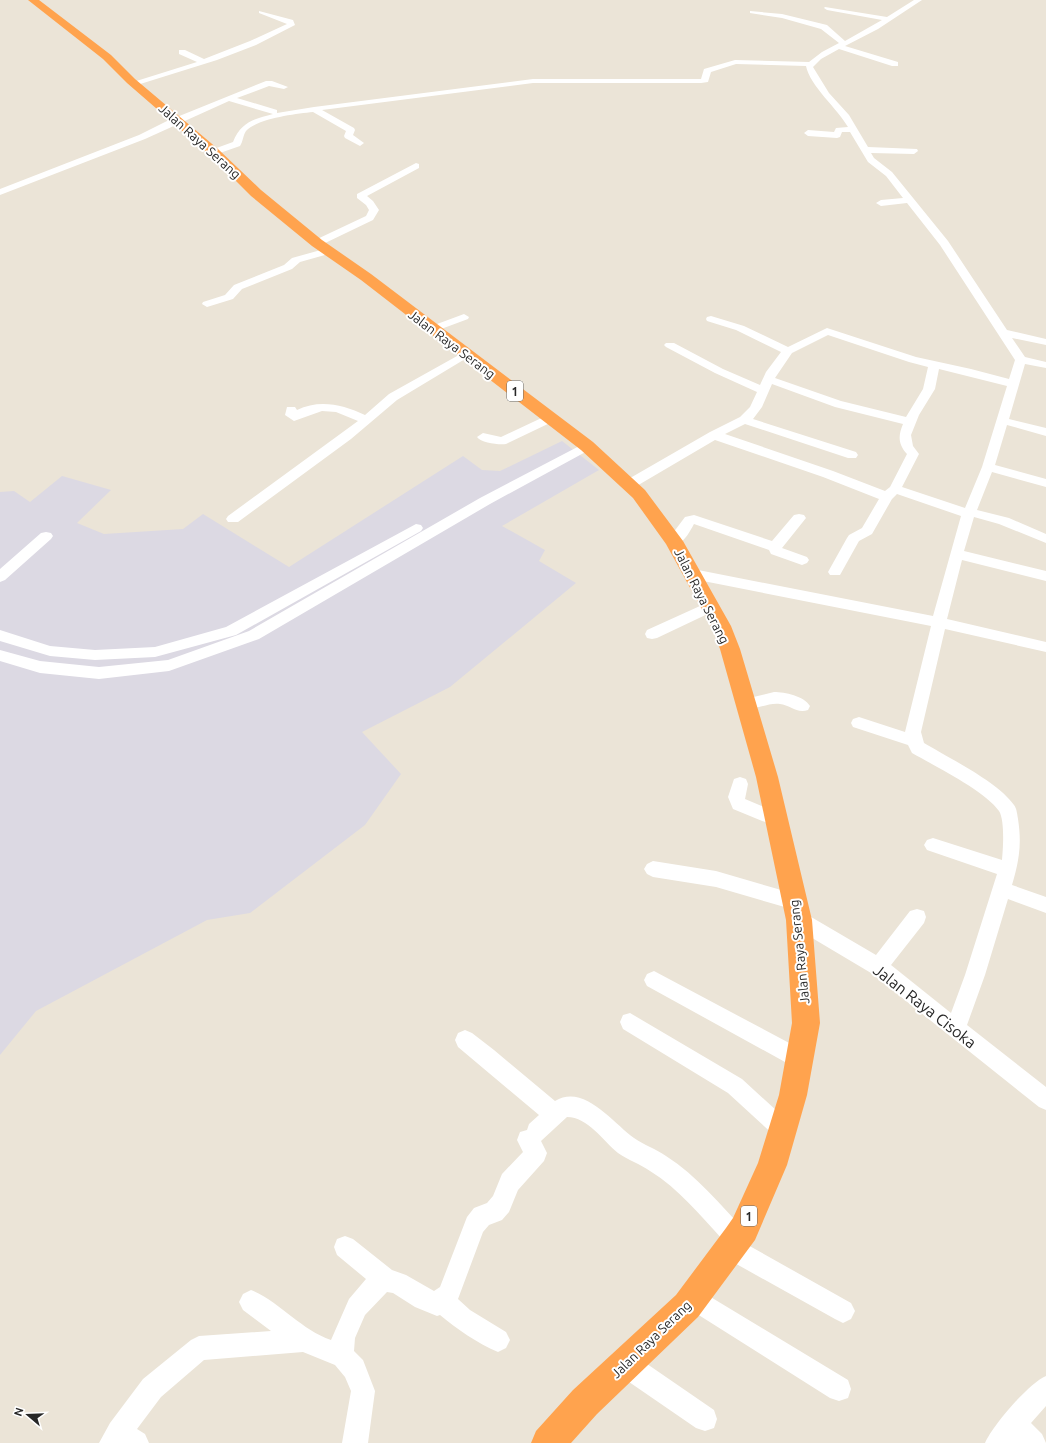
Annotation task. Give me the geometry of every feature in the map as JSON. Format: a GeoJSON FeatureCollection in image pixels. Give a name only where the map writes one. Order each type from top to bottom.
{"type":"FeatureCollection","features":[{"type":"Feature","properties":{"kind":"highway","name":"Jalan Raya Serang"},"geometry":{"type":"LineString","coordinates":[[33,0],[107,57],[134,83],[179,120],[212,150],[256,193],[318,243],[366,277],[583,443],[630,484],[674,540],[721,626],[747,704],[777,820],[797,911],[806,1023],[801,1060],[793,1095],[772,1165],[744,1229],[694,1298],[585,1402],[548,1443]]}},
{"type":"Feature","properties":{"kind":"street"},"geometry":{"type":"LineString","coordinates":[[212,150],[237,144],[244,129],[260,122],[280,114],[314,109],[533,81],[629,77],[701,81],[705,80],[707,71],[727,64],[740,62],[811,64],[919,0]]}},
{"type":"Feature","properties":{"kind":"street"},"geometry":{"type":"LineString","coordinates":[[827,8],[887,19]]}},
{"type":"Feature","properties":{"kind":"street"},"geometry":{"type":"LineString","coordinates":[[134,83],[204,62],[270,36],[291,25],[290,22],[261,12]]}},
{"type":"Feature","properties":{"kind":"street"},"geometry":{"type":"LineString","coordinates":[[752,12],[782,16],[824,27],[841,46],[858,55],[895,64]]}},
{"type":"Feature","properties":{"kind":"street"},"geometry":{"type":"LineString","coordinates":[[182,52],[204,62]]}},
{"type":"Feature","properties":{"kind":"street"},"geometry":{"type":"LineString","coordinates":[[725,54],[727,64]]}},
{"type":"Feature","properties":{"kind":"street"},"geometry":{"type":"LineString","coordinates":[[811,64],[809,67],[813,75],[826,94],[846,115],[871,160],[889,174],[944,243],[1021,360],[1046,365]]}},
{"type":"Feature","properties":{"kind":"street"},"geometry":{"type":"LineString","coordinates":[[0,192],[142,137],[170,123],[269,83],[284,87]]}},
{"type":"Feature","properties":{"kind":"street"},"geometry":{"type":"LineString","coordinates":[[212,150],[229,139],[245,125],[274,112],[229,98]]}},
{"type":"Feature","properties":{"kind":"street"},"geometry":{"type":"LineString","coordinates":[[314,109],[351,130],[348,136],[349,138],[360,143]]}},
{"type":"Feature","properties":{"kind":"street"},"geometry":{"type":"LineString","coordinates":[[808,132],[833,136],[837,135],[840,130],[853,129]]}},
{"type":"Feature","properties":{"kind":"street"},"geometry":{"type":"LineString","coordinates":[[865,150],[914,151]]}},
{"type":"Feature","properties":{"kind":"street"},"geometry":{"type":"LineString","coordinates":[[207,304],[229,297],[238,287],[291,266],[291,263],[318,243],[372,206],[360,196],[416,166]]}},
{"type":"Feature","properties":{"kind":"street"},"geometry":{"type":"LineString","coordinates":[[881,203],[909,200]]}},
{"type":"Feature","properties":{"kind":"street"},"geometry":{"type":"LineString","coordinates":[[433,329],[464,317]]}},
{"type":"Feature","properties":{"kind":"street"},"geometry":{"type":"LineString","coordinates":[[711,319],[740,328],[788,351]]}},
{"type":"Feature","properties":{"kind":"street"},"geometry":{"type":"LineString","coordinates":[[630,484],[714,435],[744,420],[756,408],[762,390],[768,379],[788,351],[827,331],[894,355],[1014,384]]}},
{"type":"Feature","properties":{"kind":"street"},"geometry":{"type":"LineString","coordinates":[[1004,333],[1046,342]]}},
{"type":"Feature","properties":{"kind":"street"},"geometry":{"type":"LineString","coordinates":[[670,345],[719,371],[762,390]]}},
{"type":"Feature","properties":{"kind":"street"},"geometry":{"type":"LineString","coordinates":[[233,519],[347,436],[393,397],[466,354]]}},
{"type":"Feature","properties":{"kind":"street"},"geometry":{"type":"LineString","coordinates":[[955,1030],[976,975],[1008,870],[1011,859],[1012,836],[1008,809],[984,787],[918,748],[914,741],[913,732],[957,554],[969,513],[988,467],[1004,420],[1021,360]]}},
{"type":"Feature","properties":{"kind":"street"},"geometry":{"type":"LineString","coordinates":[[835,572],[854,538],[867,531],[873,523],[913,454],[905,442],[905,436],[910,422],[929,389],[934,365]]}},
{"type":"Feature","properties":{"kind":"street"},"geometry":{"type":"LineString","coordinates":[[768,379],[839,404],[862,408],[910,422]]}},
{"type":"Feature","properties":{"kind":"street"},"geometry":{"type":"LineString","coordinates":[[291,410],[291,415],[294,417],[304,411],[320,406],[370,416]]}},
{"type":"Feature","properties":{"kind":"street"},"geometry":{"type":"LineString","coordinates":[[483,437],[495,441],[502,440],[550,418]]}},
{"type":"Feature","properties":{"kind":"street"},"geometry":{"type":"LineString","coordinates":[[744,420],[852,455]]}},
{"type":"Feature","properties":{"kind":"street"},"geometry":{"type":"LineString","coordinates":[[1004,420],[1046,432]]}},
{"type":"Feature","properties":{"kind":"street"},"geometry":{"type":"LineString","coordinates":[[714,435],[828,474],[891,493],[1004,521],[1046,540]]}},
{"type":"Feature","properties":{"kind":"street"},"geometry":{"type":"LineString","coordinates":[[0,635],[27,645],[50,651],[95,655],[155,652],[231,631],[286,608],[484,501],[583,443]]}},
{"type":"Feature","properties":{"kind":"street"},"geometry":{"type":"LineString","coordinates":[[988,467],[1046,483]]}},
{"type":"Feature","properties":{"kind":"street"},"geometry":{"type":"LineString","coordinates":[[775,548],[799,518]]}},
{"type":"Feature","properties":{"kind":"street"},"geometry":{"type":"LineString","coordinates":[[674,540],[682,534],[690,520],[694,519],[775,548],[780,554],[802,560]]}},
{"type":"Feature","properties":{"kind":"street"},"geometry":{"type":"LineString","coordinates":[[0,577],[46,536]]}},
{"type":"Feature","properties":{"kind":"street"},"geometry":{"type":"LineString","coordinates":[[957,554],[1046,576]]}},
{"type":"Feature","properties":{"kind":"street"},"geometry":{"type":"LineString","coordinates":[[693,574],[939,622],[1046,647]]}},
{"type":"Feature","properties":{"kind":"street"},"geometry":{"type":"LineString","coordinates":[[652,634],[711,606]]}},
{"type":"Feature","properties":{"kind":"street"},"geometry":{"type":"LineString","coordinates":[[0,655],[40,667],[99,673],[169,665],[254,635],[286,608]]}},
{"type":"Feature","properties":{"kind":"street"},"geometry":{"type":"LineString","coordinates":[[747,704],[777,697],[785,698],[802,706]]}},
{"type":"Feature","properties":{"kind":"street"},"geometry":{"type":"LineString","coordinates":[[859,723],[914,741]]}},
{"type":"Feature","properties":{"kind":"street"},"geometry":{"type":"LineString","coordinates":[[740,784],[736,797],[739,804],[777,820]]}},
{"type":"Feature","properties":{"kind":"street"},"geometry":{"type":"LineString","coordinates":[[933,845],[1008,870]]}},
{"type":"Feature","properties":{"kind":"street","name":"Jalan Raya Cisoka"},"geometry":{"type":"LineString","coordinates":[[653,869],[716,879],[797,911],[878,967],[955,1030],[1046,1100]]}},
{"type":"Feature","properties":{"kind":"street"},"geometry":{"type":"LineString","coordinates":[[1002,889],[1046,905]]}},
{"type":"Feature","properties":{"kind":"street"},"geometry":{"type":"LineString","coordinates":[[878,967],[917,917]]}},
{"type":"Feature","properties":{"kind":"street"},"geometry":{"type":"LineString","coordinates":[[654,980],[801,1060]]}},
{"type":"Feature","properties":{"kind":"street"},"geometry":{"type":"LineString","coordinates":[[630,1022],[735,1086],[783,1130]]}},
{"type":"Feature","properties":{"kind":"street"},"geometry":{"type":"LineString","coordinates":[[464,1040],[487,1057],[554,1114]]}},
{"type":"Feature","properties":{"kind":"street"},"geometry":{"type":"LineString","coordinates":[[345,1246],[386,1280],[398,1283],[423,1299],[437,1304],[448,1295],[475,1225],[482,1216],[494,1212],[501,1204],[510,1182],[536,1153],[533,1136],[554,1114],[564,1107],[577,1107],[594,1117],[627,1146],[658,1163],[692,1189],[734,1244],[843,1311]]}},
{"type":"Feature","properties":{"kind":"street"},"geometry":{"type":"LineString","coordinates":[[342,1355],[343,1337],[357,1307],[376,1285],[386,1280]]}},
{"type":"Feature","properties":{"kind":"street"},"geometry":{"type":"LineString","coordinates":[[694,1298],[839,1389]]}},
{"type":"Feature","properties":{"kind":"street"},"geometry":{"type":"LineString","coordinates":[[442,1300],[462,1318],[498,1340]]}},
{"type":"Feature","properties":{"kind":"street"},"geometry":{"type":"LineString","coordinates":[[251,1302],[276,1318],[304,1340],[323,1350],[342,1355],[354,1370],[363,1391],[355,1443]]}},
{"type":"Feature","properties":{"kind":"street"},"geometry":{"type":"LineString","coordinates":[[122,1439],[152,1388],[170,1371],[199,1348],[304,1340]]}},
{"type":"Feature","properties":{"kind":"street"},"geometry":{"type":"LineString","coordinates":[[625,1364],[705,1418]]}},
{"type":"Feature","properties":{"kind":"street"},"geometry":{"type":"LineString","coordinates":[[998,1443],[1046,1388]]}},
{"type":"Feature","properties":{"kind":"street"},"geometry":{"type":"LineString","coordinates":[[1014,1423],[1033,1443]]}},
{"type":"Feature","properties":{"kind":"shaded area"},"geometry":{"type":"Polygon","coordinates":[[[562,441],[599,470],[502,526],[545,550],[539,561],[576,583],[450,687],[362,732],[401,774],[365,825],[250,913],[207,920],[36,1011],[0,1055],[0,492],[14,491],[30,502],[62,476],[111,490],[77,523],[104,534],[183,529],[203,514],[289,567],[463,456],[482,470],[500,471],[562,441]]]}}]}
